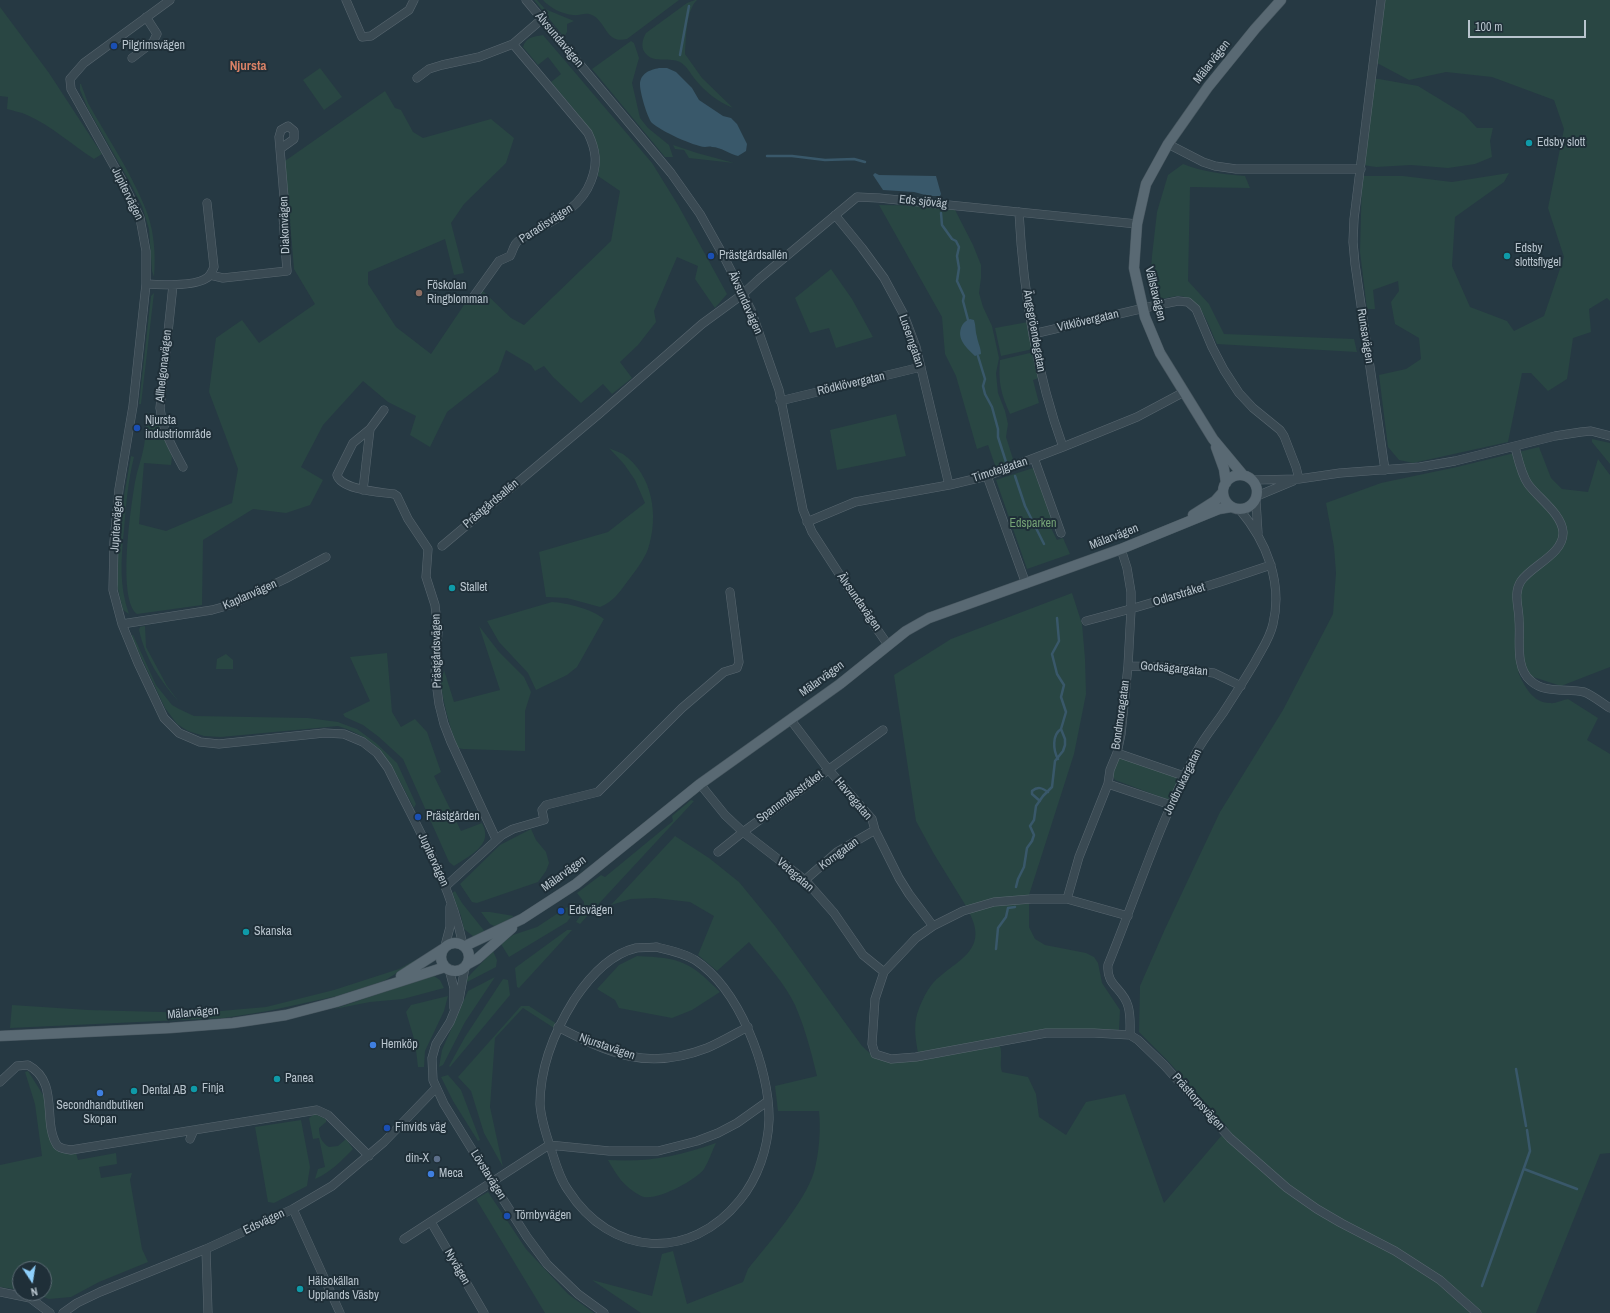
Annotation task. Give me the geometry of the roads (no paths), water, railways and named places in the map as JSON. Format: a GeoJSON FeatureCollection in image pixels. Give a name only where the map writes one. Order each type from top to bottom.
{"type":"FeatureCollection","features":[{"type":"Feature","properties":{"kind":"main road","name":"Mälarvägen"},"geometry":{"type":"LineString","coordinates":[[1168,144],[1208,87],[1255,29],[1281,0]]}},
{"type":"Feature","properties":{"kind":"main road","name":"Vällstavägen"},"geometry":{"type":"LineString","coordinates":[[1168,144],[1146,184],[1137,224],[1134,268],[1143,308],[1160,353],[1214,439],[1243,475]]}},
{"type":"Feature","properties":{"kind":"main road","name":"Vällstavägen"},"geometry":{"type":"LineString","coordinates":[[1214,439],[1224,469],[1224,487]]}},
{"type":"Feature","properties":{"kind":"main road"},"geometry":{"type":"LineString","coordinates":[[1243,475],[1253,480],[1257,488],[1256,499],[1248,508],[1235,508],[1225,500],[1224,487],[1232,477],[1243,475]]}},
{"type":"Feature","properties":{"kind":"main road","name":"Mälarvägen"},"geometry":{"type":"LineString","coordinates":[[1175,527],[1215,501],[1224,487]]}},
{"type":"Feature","properties":{"kind":"main road","name":"Mälarvägen"},"geometry":{"type":"LineString","coordinates":[[464,946],[522,919],[576,884],[700,784],[840,684],[906,631],[929,618],[1121,549],[1219,509],[1235,508]]}},
{"type":"Feature","properties":{"kind":"main road","name":"Mälarvägen"},"geometry":{"type":"LineString","coordinates":[[466,966],[477,959],[522,919]]}},
{"type":"Feature","properties":{"kind":"main road"},"geometry":{"type":"LineString","coordinates":[[455,943],[464,946],[469,955],[466,966],[458,970],[447,968],[442,961],[444,948],[455,943]]}},
{"type":"Feature","properties":{"kind":"main road","name":"Mälarvägen"},"geometry":{"type":"LineString","coordinates":[[384,986],[444,948]]}},
{"type":"Feature","properties":{"kind":"main road","name":"Mälarvägen"},"geometry":{"type":"LineString","coordinates":[[5,1036],[170,1028],[233,1023],[293,1013],[336,1002],[384,986],[447,968]]}},
{"type":"Feature","properties":{"kind":"street","name":"Jupitervägen"},"geometry":{"type":"LineString","coordinates":[[170,0],[84,63],[70,79],[71,89],[123,182],[140,218],[146,251],[146,284],[133,406],[119,489],[114,542],[114,590],[122,624],[138,663],[164,718],[179,733],[200,742],[220,744],[324,733],[344,734],[363,742],[377,753],[388,768],[446,886],[459,925],[464,946]]}},
{"type":"Feature","properties":{"kind":"street"},"geometry":{"type":"LineString","coordinates":[[346,0],[362,37],[371,36],[396,19],[408,10],[414,0]]}},
{"type":"Feature","properties":{"kind":"street","name":"Älvsundavägen"},"geometry":{"type":"LineString","coordinates":[[526,0],[671,173],[700,214],[743,294],[767,354],[779,390],[803,510],[807,522],[845,583],[888,645]]}},
{"type":"Feature","properties":{"kind":"street","name":"Runsavägen"},"geometry":{"type":"LineString","coordinates":[[1382,0],[1354,219],[1353,242],[1384,470]]}},
{"type":"Feature","properties":{"kind":"street"},"geometry":{"type":"LineString","coordinates":[[132,58],[153,42],[157,34],[146,17]]}},
{"type":"Feature","properties":{"kind":"street"},"geometry":{"type":"LineString","coordinates":[[417,78],[429,69],[479,57],[513,44],[542,19]]}},
{"type":"Feature","properties":{"kind":"street","name":"Paradisvägen"},"geometry":{"type":"LineString","coordinates":[[471,300],[499,261],[510,256],[515,244],[570,210],[582,199],[589,188],[595,172],[597,159],[588,133],[513,44]]}},
{"type":"Feature","properties":{"kind":"street"},"geometry":{"type":"LineString","coordinates":[[1168,144],[1203,162],[1229,168],[1361,169]]}},
{"type":"Feature","properties":{"kind":"street","name":"Diakonvägen"},"geometry":{"type":"LineString","coordinates":[[210,275],[223,278],[287,271],[283,216],[285,209],[280,149]]}},
{"type":"Feature","properties":{"kind":"street","name":"Eds sjöväg"},"geometry":{"type":"LineString","coordinates":[[743,294],[857,197],[1137,224]]}},
{"type":"Feature","properties":{"kind":"street"},"geometry":{"type":"LineString","coordinates":[[146,284],[173,285],[204,280],[210,275],[214,267],[207,203]]}},
{"type":"Feature","properties":{"kind":"street","name":"Ängsgröendegatan"},"geometry":{"type":"LineString","coordinates":[[1019,212],[1021,259],[1033,334],[1047,397],[1063,447]]}},
{"type":"Feature","properties":{"kind":"street","name":"Luserngatan"},"geometry":{"type":"LineString","coordinates":[[835,215],[884,278],[904,315],[916,346],[949,485]]}},
{"type":"Feature","properties":{"kind":"street","name":"Allhelgonavägen"},"geometry":{"type":"LineString","coordinates":[[173,285],[160,408],[162,424],[168,440],[183,467]]}},
{"type":"Feature","properties":{"kind":"street","name":"Prästgårdsallén"},"geometry":{"type":"LineString","coordinates":[[442,546],[604,410],[702,324],[743,294]]}},
{"type":"Feature","properties":{"kind":"street","name":"Vitklövergatan"},"geometry":{"type":"LineString","coordinates":[[1033,334],[1143,308],[1178,301],[1188,302],[1196,309],[1212,347],[1224,370],[1239,393],[1253,408],[1280,430],[1284,436],[1296,466],[1299,479]]}},
{"type":"Feature","properties":{"kind":"street","name":"Rödklövergatan"},"geometry":{"type":"LineString","coordinates":[[780,401],[921,367]]}},
{"type":"Feature","properties":{"kind":"street","name":"Timotejgatan"},"geometry":{"type":"LineString","coordinates":[[807,522],[855,502],[949,485],[987,476],[1137,417],[1184,392]]}},
{"type":"Feature","properties":{"kind":"street","name":"Prästgårdsvägen"},"geometry":{"type":"LineString","coordinates":[[384,410],[370,429],[353,443],[337,475],[340,481],[356,489],[394,494],[397,496],[408,519],[428,549],[426,576],[435,605],[438,632],[435,674],[439,704],[450,742],[496,839]]}},
{"type":"Feature","properties":{"kind":"street","name":"Prästgårdsvägen"},"geometry":{"type":"LineString","coordinates":[[363,490],[370,429]]}},
{"type":"Feature","properties":{"kind":"street"},"geometry":{"type":"LineString","coordinates":[[1253,480],[1299,479],[1340,473],[1420,467],[1455,461],[1555,436],[1591,431],[1610,436]]}},
{"type":"Feature","properties":{"kind":"street"},"geometry":{"type":"LineString","coordinates":[[1514,446],[1527,483],[1556,515],[1562,524],[1563,534],[1560,544],[1548,558],[1520,582],[1516,595],[1520,620],[1519,644],[1523,668],[1527,677],[1532,682],[1547,688],[1584,692],[1610,708]]}},
{"type":"Feature","properties":{"kind":"street"},"geometry":{"type":"LineString","coordinates":[[1034,458],[1061,533]]}},
{"type":"Feature","properties":{"kind":"street"},"geometry":{"type":"LineString","coordinates":[[987,476],[1026,584]]}},
{"type":"Feature","properties":{"kind":"street"},"geometry":{"type":"LineString","coordinates":[[1256,499],[1299,479]]}},
{"type":"Feature","properties":{"kind":"street","name":"Jordbrukargatan"},"geometry":{"type":"LineString","coordinates":[[1256,499],[1258,534]]}},
{"type":"Feature","properties":{"kind":"street","name":"Jordbrukargatan"},"geometry":{"type":"LineString","coordinates":[[1130,1035],[1131,1018],[1128,1006],[1123,995],[1107,974],[1108,965],[1128,916],[1158,834],[1184,776],[1197,751],[1241,686],[1269,639],[1274,624],[1276,601],[1271,565],[1258,534],[1235,508]]}},
{"type":"Feature","properties":{"kind":"street","name":"Bondmoragatan"},"geometry":{"type":"LineString","coordinates":[[1067,899],[1079,857],[1108,784],[1110,770],[1116,753],[1122,724],[1128,666],[1131,592],[1127,568],[1121,549]]}},
{"type":"Feature","properties":{"kind":"street","name":"Kaplanvägen"},"geometry":{"type":"LineString","coordinates":[[122,624],[212,610],[230,605],[291,576],[326,557]]}},
{"type":"Feature","properties":{"kind":"street","name":"Odlarstråket"},"geometry":{"type":"LineString","coordinates":[[1086,621],[1193,592],[1271,565]]}},
{"type":"Feature","properties":{"kind":"street"},"geometry":{"type":"LineString","coordinates":[[446,886],[496,839],[513,830],[544,820],[542,810],[546,805],[598,792],[682,708],[724,672],[737,668],[740,662],[730,592]]}},
{"type":"Feature","properties":{"kind":"street","name":"Godsägargatan"},"geometry":{"type":"LineString","coordinates":[[1128,666],[1164,667],[1214,673],[1241,686]]}},
{"type":"Feature","properties":{"kind":"street","name":"Havregatan"},"geometry":{"type":"LineString","coordinates":[[790,719],[828,769],[872,819],[875,830],[899,878],[933,926]]}},
{"type":"Feature","properties":{"kind":"street","name":"Spannmålsstråket"},"geometry":{"type":"LineString","coordinates":[[718,852],[828,769],[883,730]]}},
{"type":"Feature","properties":{"kind":"street"},"geometry":{"type":"LineString","coordinates":[[1116,753],[1184,776]]}},
{"type":"Feature","properties":{"kind":"street","name":"Vetegatan"},"geometry":{"type":"LineString","coordinates":[[700,784],[725,815],[743,832],[805,880],[834,913],[863,955],[884,972]]}},
{"type":"Feature","properties":{"kind":"street"},"geometry":{"type":"LineString","coordinates":[[1108,784],[1171,805]]}},
{"type":"Feature","properties":{"kind":"street","name":"Korngatan"},"geometry":{"type":"LineString","coordinates":[[805,880],[838,852],[875,830]]}},
{"type":"Feature","properties":{"kind":"street","name":"Jupitervägen"},"geometry":{"type":"LineString","coordinates":[[444,948],[450,927],[450,898]]}},
{"type":"Feature","properties":{"kind":"street"},"geometry":{"type":"LineString","coordinates":[[1128,916],[1067,899],[1031,899],[994,902],[963,911],[933,926],[916,938],[884,972],[875,999],[872,1044],[875,1054],[891,1059],[916,1058],[1046,1033],[1130,1035]]}},
{"type":"Feature","properties":{"kind":"street"},"geometry":{"type":"LineString","coordinates":[[656,947],[676,952],[694,959],[710,972],[726,989],[748,1027],[757,1055],[768,1101],[769,1120],[767,1139],[762,1159],[754,1179],[731,1212],[716,1224],[700,1232],[681,1240],[654,1245],[636,1242],[617,1235],[597,1223],[567,1190],[557,1168],[544,1131],[540,1106],[542,1079],[547,1053],[558,1027],[581,989],[599,969],[616,957],[635,948],[656,947]]}},
{"type":"Feature","properties":{"kind":"street","name":"Lövstavägen"},"geometry":{"type":"LineString","coordinates":[[466,966],[462,992],[450,1022],[436,1044],[432,1058],[433,1080],[436,1088],[444,1104],[492,1182],[527,1237],[547,1264],[578,1294],[604,1313]]}},
{"type":"Feature","properties":{"kind":"street","name":"Lövstavägen"},"geometry":{"type":"LineString","coordinates":[[447,968],[454,988],[453,1012]]}},
{"type":"Feature","properties":{"kind":"street","name":"Njurstavägen"},"geometry":{"type":"LineString","coordinates":[[558,1027],[589,1043],[628,1057],[646,1059],[667,1058],[689,1054],[707,1048],[748,1027]]}},
{"type":"Feature","properties":{"kind":"street","name":"Prästtorpsvägen"},"geometry":{"type":"LineString","coordinates":[[1130,1035],[1138,1040],[1164,1065],[1230,1138],[1287,1188],[1335,1220],[1395,1251],[1434,1276],[1478,1313]]}},
{"type":"Feature","properties":{"kind":"street"},"geometry":{"type":"LineString","coordinates":[[0,1082],[17,1066],[28,1065],[33,1068],[47,1088],[53,1134],[57,1146],[63,1149],[71,1150],[317,1110],[328,1115],[369,1156]]}},
{"type":"Feature","properties":{"kind":"street","name":"Edsvägen"},"geometry":{"type":"LineString","coordinates":[[63,1313],[77,1303],[114,1285],[206,1249],[293,1209],[332,1186],[369,1156],[436,1088]]}},
{"type":"Feature","properties":{"kind":"street"},"geometry":{"type":"LineString","coordinates":[[404,1239],[550,1145],[609,1152],[658,1151],[697,1141],[718,1133],[737,1123],[768,1101]]}},
{"type":"Feature","properties":{"kind":"street"},"geometry":{"type":"LineString","coordinates":[[190,1139],[194,1130]]}},
{"type":"Feature","properties":{"kind":"street"},"geometry":{"type":"LineString","coordinates":[[293,1209],[340,1313]]}},
{"type":"Feature","properties":{"kind":"street","name":"Nyvägen"},"geometry":{"type":"LineString","coordinates":[[431,1222],[484,1313]]}},
{"type":"Feature","properties":{"kind":"street"},"geometry":{"type":"LineString","coordinates":[[206,1249],[208,1313]]}},
{"type":"Feature","properties":{"kind":"street"},"geometry":{"type":"LineString","coordinates":[[0,1292],[30,1298],[50,1313]]}},
{"type":"Feature","properties":{"kind":"water"},"geometry":{"type":"Polygon","coordinates":[[[659,68],[667,68],[676,72],[692,88],[699,100],[723,116],[731,118],[737,124],[747,144],[746,151],[738,156],[719,148],[693,144],[677,138],[652,123],[642,99],[640,81],[646,73],[659,68]]]}},
{"type":"Feature","properties":{"kind":"water"},"geometry":{"type":"Polygon","coordinates":[[[875,173],[879,175],[936,176],[941,194],[940,196],[929,196],[914,192],[883,190],[873,175],[875,173]]]}},
{"type":"Feature","properties":{"kind":"water"},"geometry":{"type":"Polygon","coordinates":[[[970,319],[974,320],[976,335],[981,352],[981,354],[975,356],[964,344],[960,336],[961,328],[965,321],[970,319]]]}},
{"type":"Feature","properties":{"kind":"waterway"},"geometry":{"type":"LineString","coordinates":[[680,55],[689,6]]}},
{"type":"Feature","properties":{"kind":"waterway"},"geometry":{"type":"LineString","coordinates":[[767,156],[792,156],[825,160],[854,159],[865,162]]}},
{"type":"Feature","properties":{"kind":"waterway"},"geometry":{"type":"LineString","coordinates":[[941,213],[942,225],[952,239],[956,241],[959,247],[957,256],[959,268],[957,281],[964,296],[963,301],[968,320]]}},
{"type":"Feature","properties":{"kind":"waterway"},"geometry":{"type":"LineString","coordinates":[[978,356],[985,379],[983,386],[985,394],[992,407],[998,429],[998,437],[1006,462]]}},
{"type":"Feature","properties":{"kind":"waterway"},"geometry":{"type":"LineString","coordinates":[[1015,476],[1025,506],[1044,544]]}},
{"type":"Feature","properties":{"kind":"waterway"},"geometry":{"type":"LineString","coordinates":[[1016,887],[1024,867],[1027,848],[1034,835],[1030,826],[1034,820],[1036,806],[1052,787],[1055,761],[1063,751],[1065,745],[1065,739],[1061,729],[1066,712],[1061,697],[1064,685],[1057,674],[1052,654],[1059,641],[1057,618]]}},
{"type":"Feature","properties":{"kind":"waterway"},"geometry":{"type":"LineString","coordinates":[[1058,759],[1054,743],[1056,735],[1061,729]]}},
{"type":"Feature","properties":{"kind":"waterway"},"geometry":{"type":"LineString","coordinates":[[1040,801],[1032,794],[1032,791],[1036,788],[1040,788],[1048,792]]}},
{"type":"Feature","properties":{"kind":"waterway"},"geometry":{"type":"LineString","coordinates":[[996,949],[998,928],[1006,917],[1008,908],[1015,907]]}},
{"type":"Feature","properties":{"kind":"waterway"},"geometry":{"type":"LineString","coordinates":[[1516,1069],[1526,1126]]}},
{"type":"Feature","properties":{"kind":"waterway"},"geometry":{"type":"LineString","coordinates":[[1482,1286],[1530,1151],[1527,1130]]}},
{"type":"Feature","properties":{"kind":"waterway"},"geometry":{"type":"LineString","coordinates":[[1524,1169],[1577,1189]]}},
{"type":"Feature","properties":{"kind":"place","name":"Pilgrimsvägen"},"geometry":{"type":"Point","coordinates":[114,46]}},
{"type":"Feature","properties":{"kind":"place","name":"Edsby slott"},"geometry":{"type":"Point","coordinates":[1529,143]}},
{"type":"Feature","properties":{"kind":"place","name":"Prästgårdsallén"},"geometry":{"type":"Point","coordinates":[711,256]}},
{"type":"Feature","properties":{"kind":"place","name":"Edsby slottsflygel"},"geometry":{"type":"Point","coordinates":[1507,256]}},
{"type":"Feature","properties":{"kind":"place","name":"Föskolan Ringblomman"},"geometry":{"type":"Point","coordinates":[419,293]}},
{"type":"Feature","properties":{"kind":"place","name":"Njursta industriområde"},"geometry":{"type":"Point","coordinates":[137,428]}},
{"type":"Feature","properties":{"kind":"place","name":"Stallet"},"geometry":{"type":"Point","coordinates":[452,588]}},
{"type":"Feature","properties":{"kind":"place","name":"Prästgården"},"geometry":{"type":"Point","coordinates":[418,817]}},
{"type":"Feature","properties":{"kind":"place","name":"Edsvägen"},"geometry":{"type":"Point","coordinates":[561,911]}},
{"type":"Feature","properties":{"kind":"place","name":"Skanska"},"geometry":{"type":"Point","coordinates":[246,932]}},
{"type":"Feature","properties":{"kind":"place","name":"Hemköp"},"geometry":{"type":"Point","coordinates":[373,1045]}},
{"type":"Feature","properties":{"kind":"place","name":"Panea"},"geometry":{"type":"Point","coordinates":[277,1079]}},
{"type":"Feature","properties":{"kind":"place","name":"Finja"},"geometry":{"type":"Point","coordinates":[194,1089]}},
{"type":"Feature","properties":{"kind":"place","name":"Dental AB"},"geometry":{"type":"Point","coordinates":[134,1091]}},
{"type":"Feature","properties":{"kind":"place","name":"Secondhandbutiken Skopan"},"geometry":{"type":"Point","coordinates":[100,1093]}},
{"type":"Feature","properties":{"kind":"place","name":"Finvids väg"},"geometry":{"type":"Point","coordinates":[387,1128]}},
{"type":"Feature","properties":{"kind":"place","name":"din-X"},"geometry":{"type":"Point","coordinates":[437,1159]}},
{"type":"Feature","properties":{"kind":"place","name":"Meca"},"geometry":{"type":"Point","coordinates":[431,1174]}},
{"type":"Feature","properties":{"kind":"place","name":"Törnbyvägen"},"geometry":{"type":"Point","coordinates":[507,1216]}},
{"type":"Feature","properties":{"kind":"place","name":"Hälsokällan Upplands Väsby"},"geometry":{"type":"Point","coordinates":[300,1289]}},
{"type":"Feature","properties":{"kind":"district","name":"Njursta"},"geometry":{"type":"Point","coordinates":[248,67]}},
{"type":"Feature","properties":{"kind":"park label","name":"Edsparken"},"geometry":{"type":"Point","coordinates":[1033,524]}}]}
